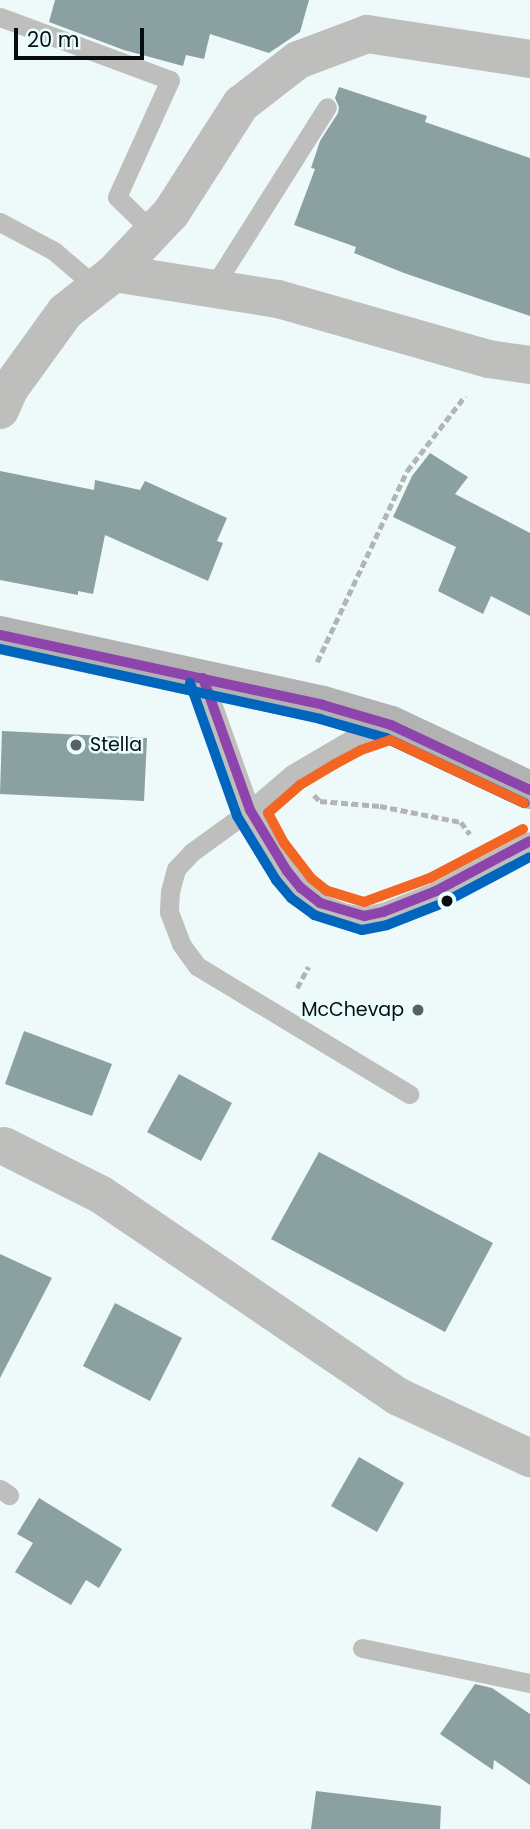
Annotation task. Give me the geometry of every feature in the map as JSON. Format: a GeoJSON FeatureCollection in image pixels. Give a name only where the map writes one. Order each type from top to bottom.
{"type":"FeatureCollection","features":[{"type":"Feature","properties":{"kind":"main road"},"geometry":{"type":"LineString","coordinates":[[0,635],[323,705],[391,725],[530,790]]}},
{"type":"Feature","properties":{"kind":"street"},"geometry":{"type":"LineString","coordinates":[[0,410],[10,388],[65,312],[105,280],[171,213],[242,104],[298,60],[367,34],[530,59]]}},
{"type":"Feature","properties":{"kind":"street"},"geometry":{"type":"LineString","coordinates":[[105,280],[212,289],[278,299],[488,359],[530,365]]}},
{"type":"Feature","properties":{"kind":"street"},"geometry":{"type":"LineString","coordinates":[[4,1146],[100,1194],[399,1396],[530,1458]]}},
{"type":"Feature","properties":{"kind":"lane"},"geometry":{"type":"LineString","coordinates":[[0,17],[170,80],[117,197],[153,232]]}},
{"type":"Feature","properties":{"kind":"lane"},"geometry":{"type":"LineString","coordinates":[[212,289],[327,107]]}},
{"type":"Feature","properties":{"kind":"lane"},"geometry":{"type":"LineString","coordinates":[[0,222],[105,280]]}},
{"type":"Feature","properties":{"kind":"lane"},"geometry":{"type":"LineString","coordinates":[[203,678],[250,810],[272,851],[301,888],[320,903],[364,916],[383,912],[436,891],[530,841]]}},
{"type":"Feature","properties":{"kind":"lane"},"geometry":{"type":"LineString","coordinates":[[391,725],[355,737],[292,774],[250,810],[218,831],[176,869],[170,891],[169,912],[181,944],[197,966],[409,1094]]}},
{"type":"Feature","properties":{"kind":"lane"},"geometry":{"type":"LineString","coordinates":[[362,1648],[530,1683]]}},
{"type":"Feature","properties":{"kind":"path"},"geometry":{"type":"LineString","coordinates":[[315,667],[407,471],[473,386]]}},
{"type":"Feature","properties":{"kind":"path"},"geometry":{"type":"LineString","coordinates":[[314,795],[320,801],[380,806],[461,822],[470,834]]}},
{"type":"Feature","properties":{"kind":"path"},"geometry":{"type":"LineString","coordinates":[[293,996],[308,967]]}},
{"type":"Feature","properties":{"kind":"building"},"geometry":{"type":"Polygon","coordinates":[[[55,0],[309,0],[300,32],[269,53],[210,34],[204,59],[186,55],[183,66],[124,50],[49,22],[55,0]]]}},
{"type":"Feature","properties":{"kind":"building"},"geometry":{"type":"Polygon","coordinates":[[[339,87],[427,116],[425,122],[530,158],[530,316],[404,273],[354,253],[356,247],[294,225],[315,169],[311,168],[320,141],[338,113],[339,107],[335,98],[339,87]]]}},
{"type":"Feature","properties":{"kind":"building"},"geometry":{"type":"Polygon","coordinates":[[[430,453],[468,477],[455,494],[530,533],[530,616],[491,596],[483,614],[438,591],[456,547],[393,517],[412,476],[430,453]]]}},
{"type":"Feature","properties":{"kind":"building"},"geometry":{"type":"Polygon","coordinates":[[[0,471],[94,490],[95,480],[140,490],[145,481],[227,518],[217,541],[223,543],[208,581],[105,535],[93,594],[78,591],[78,595],[0,580],[0,471]]]}},
{"type":"Feature","properties":{"kind":"building"},"geometry":{"type":"Polygon","coordinates":[[[2,731],[147,738],[144,801],[0,794],[2,731]]]}},
{"type":"Feature","properties":{"kind":"building"},"geometry":{"type":"Polygon","coordinates":[[[24,1031],[112,1064],[92,1116],[5,1084],[24,1031]]]}},
{"type":"Feature","properties":{"kind":"building"},"geometry":{"type":"Polygon","coordinates":[[[179,1074],[232,1103],[201,1161],[147,1132],[179,1074]]]}},
{"type":"Feature","properties":{"kind":"building"},"geometry":{"type":"Polygon","coordinates":[[[319,1152],[493,1243],[445,1332],[271,1239],[319,1152]]]}},
{"type":"Feature","properties":{"kind":"building"},"geometry":{"type":"Polygon","coordinates":[[[0,1254],[52,1278],[0,1378],[0,1254]]]}},
{"type":"Feature","properties":{"kind":"building"},"geometry":{"type":"Polygon","coordinates":[[[115,1303],[182,1338],[150,1401],[83,1366],[115,1303]]]}},
{"type":"Feature","properties":{"kind":"building"},"geometry":{"type":"Polygon","coordinates":[[[359,1457],[404,1483],[377,1532],[331,1506],[359,1457]]]}},
{"type":"Feature","properties":{"kind":"building"},"geometry":{"type":"Polygon","coordinates":[[[39,1498],[122,1549],[99,1588],[86,1580],[71,1605],[15,1572],[33,1543],[17,1534],[39,1498]]]}},
{"type":"Feature","properties":{"kind":"building"},"geometry":{"type":"Polygon","coordinates":[[[475,1684],[492,1688],[530,1714],[530,1785],[494,1760],[493,1770],[440,1734],[475,1684]]]}},
{"type":"Feature","properties":{"kind":"building"},"geometry":{"type":"Polygon","coordinates":[[[316,1791],[441,1806],[440,1829],[311,1829],[316,1791]]]}},
{"type":"Feature","properties":{"kind":"transit line","name":"20"},"geometry":{"type":"LineString","coordinates":[[0,635],[323,705],[391,725],[530,790]]}},
{"type":"Feature","properties":{"kind":"transit line"},"geometry":{"type":"LineString","coordinates":[[0,649],[320,719],[386,738],[524,803]]}},
{"type":"Feature","properties":{"kind":"transit line","name":"20"},"geometry":{"type":"LineString","coordinates":[[203,678],[250,810],[287,871],[301,888],[320,903],[364,916],[383,912],[436,891],[530,841]]}},
{"type":"Feature","properties":{"kind":"transit line"},"geometry":{"type":"LineString","coordinates":[[190,683],[237,816],[276,880],[291,898],[314,915],[362,930],[387,925],[443,903],[530,857]]}},
{"type":"Feature","properties":{"kind":"transit line"},"geometry":{"type":"LineString","coordinates":[[523,829],[430,878],[364,902],[327,891],[311,878],[284,843],[268,813],[300,785],[335,764],[361,750],[390,740],[524,803]]}},
{"type":"Feature","properties":{"kind":"place","name":"Stella"},"geometry":{"type":"Point","coordinates":[76,745]}},
{"type":"Feature","properties":{"kind":"place","name":"McChevap"},"geometry":{"type":"Point","coordinates":[418,1010]}}]}
